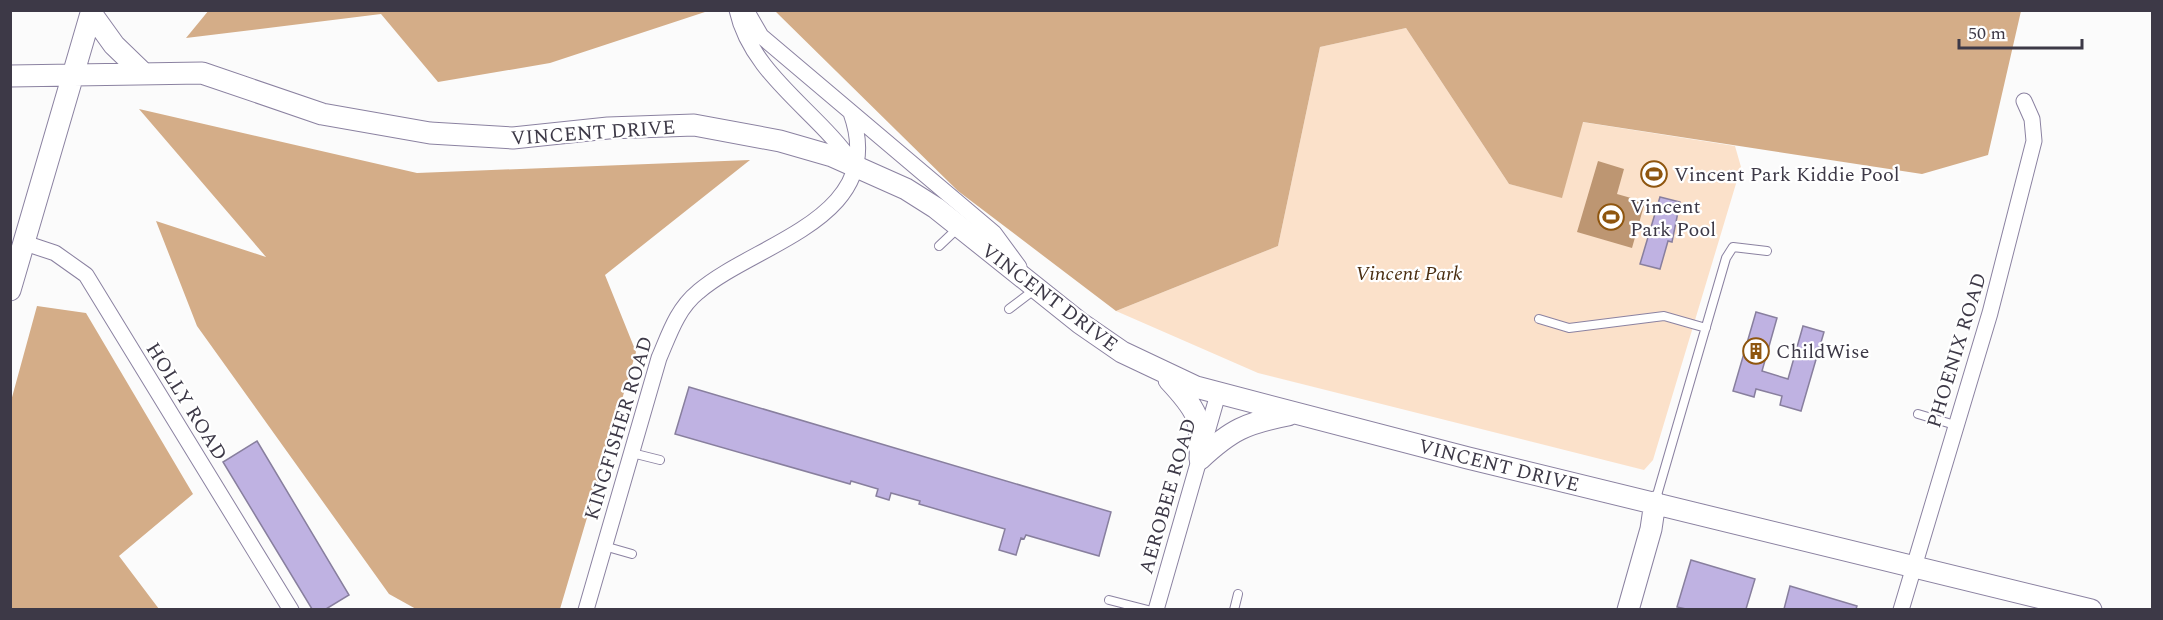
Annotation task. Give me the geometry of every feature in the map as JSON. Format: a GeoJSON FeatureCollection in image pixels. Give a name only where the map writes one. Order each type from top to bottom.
{"type":"FeatureCollection","features":[{"type":"Feature","properties":{"kind":"street"},"geometry":{"type":"LineString","coordinates":[[737,10],[747,39],[760,60],[840,143],[854,165]]}},
{"type":"Feature","properties":{"kind":"street"},"geometry":{"type":"LineString","coordinates":[[746,10],[761,36],[994,232],[1035,289]]}},
{"type":"Feature","properties":{"kind":"street"},"geometry":{"type":"LineString","coordinates":[[92,12],[114,45],[144,74]]}},
{"type":"Feature","properties":{"kind":"street"},"geometry":{"type":"LineString","coordinates":[[10,290],[92,12]]}},
{"type":"Feature","properties":{"kind":"street","name":"VINCENT DRIVE"},"geometry":{"type":"LineString","coordinates":[[10,76],[202,73],[322,114],[430,133],[513,138],[608,128],[694,125],[813,149],[906,189],[959,227],[1035,289],[1122,352],[1164,374],[1218,394],[2091,609]]}},
{"type":"Feature","properties":{"kind":"street","name":"PHOENIX ROAD"},"geometry":{"type":"LineString","coordinates":[[1901,609],[1992,303],[2034,141],[2032,119],[2024,101]]}},
{"type":"Feature","properties":{"kind":"street","name":"KINGFISHER ROAD"},"geometry":{"type":"LineString","coordinates":[[586,609],[659,358],[675,320],[696,293],[719,276],[816,222],[846,189],[854,165],[857,143],[851,113]]}},
{"type":"Feature","properties":{"kind":"street","name":"HOLLY ROAD"},"geometry":{"type":"LineString","coordinates":[[25,243],[55,253],[86,275],[291,609]]}},
{"type":"Feature","properties":{"kind":"street"},"geometry":{"type":"LineString","coordinates":[[1164,374],[1193,406],[1201,436],[1200,459]]}},
{"type":"Feature","properties":{"kind":"street","name":"AEROBEE ROAD"},"geometry":{"type":"LineString","coordinates":[[1156,609],[1218,394]]}},
{"type":"Feature","properties":{"kind":"street"},"geometry":{"type":"LineString","coordinates":[[1200,459],[1218,442],[1244,425],[1294,414]]}},
{"type":"Feature","properties":{"kind":"street"},"geometry":{"type":"LineString","coordinates":[[1628,609],[1651,529],[1655,502]]}},
{"type":"Feature","properties":{"kind":"lane"},"geometry":{"type":"LineString","coordinates":[[939,246],[959,227]]}},
{"type":"Feature","properties":{"kind":"lane"},"geometry":{"type":"LineString","coordinates":[[1655,502],[1726,258],[1733,247],[1767,251]]}},
{"type":"Feature","properties":{"kind":"lane"},"geometry":{"type":"LineString","coordinates":[[1009,309],[1035,289]]}},
{"type":"Feature","properties":{"kind":"lane"},"geometry":{"type":"LineString","coordinates":[[1539,319],[1569,328],[1664,316],[1706,328]]}},
{"type":"Feature","properties":{"kind":"lane"},"geometry":{"type":"LineString","coordinates":[[1918,414],[1955,425]]}},
{"type":"Feature","properties":{"kind":"lane"},"geometry":{"type":"LineString","coordinates":[[632,453],[660,460]]}},
{"type":"Feature","properties":{"kind":"lane"},"geometry":{"type":"LineString","coordinates":[[604,546],[632,554]]}},
{"type":"Feature","properties":{"kind":"lane"},"geometry":{"type":"LineString","coordinates":[[1234,609],[1238,594]]}},
{"type":"Feature","properties":{"kind":"lane"},"geometry":{"type":"LineString","coordinates":[[1109,600],[1148,609]]}},
{"type":"Feature","properties":{"kind":"green space","name":"Vincent Park"},"geometry":{"type":"Polygon","coordinates":[[[1406,28],[1509,184],[1562,197],[1582,122],[1735,146],[1741,167],[1653,460],[1644,470],[1258,373],[1116,311],[1278,246],[1320,47],[1406,28]]]}},
{"type":"Feature","properties":{"kind":"shaded area"},"geometry":{"type":"Polygon","coordinates":[[[209,10],[708,11],[550,63],[438,82],[381,14],[186,38],[209,10]]]}},
{"type":"Feature","properties":{"kind":"shaded area"},"geometry":{"type":"Polygon","coordinates":[[[775,11],[2021,11],[1988,155],[1922,174],[1583,122],[1562,198],[1509,184],[1406,28],[1320,47],[1278,246],[1116,311],[958,191],[775,11]]]}},
{"type":"Feature","properties":{"kind":"shaded area"},"geometry":{"type":"Polygon","coordinates":[[[139,109],[417,173],[750,160],[605,275],[636,352],[560,609],[416,609],[389,594],[197,326],[156,221],[266,257],[139,109]]]}},
{"type":"Feature","properties":{"kind":"shaded area","name":"Vincent Park Pool"},"geometry":{"type":"Polygon","coordinates":[[[1598,161],[1624,169],[1617,194],[1645,202],[1632,248],[1577,232],[1598,161]]]}},
{"type":"Feature","properties":{"kind":"shaded area","name":"Vincent Park Kiddie Pool"},"geometry":{"type":"Polygon","coordinates":[[[1650,164],[1661,173],[1659,183],[1649,181],[1643,168],[1650,164]]]}},
{"type":"Feature","properties":{"kind":"shaded area"},"geometry":{"type":"Polygon","coordinates":[[[37,306],[86,313],[193,494],[119,556],[159,609],[11,609],[11,401],[37,306]]]}},
{"type":"Feature","properties":{"kind":"building","name":"Vincent Park Pool"},"geometry":{"type":"Polygon","coordinates":[[[1660,197],[1680,202],[1672,242],[1668,241],[1660,269],[1640,264],[1660,197]]]}},
{"type":"Feature","properties":{"kind":"building","name":"ChildWise"},"geometry":{"type":"Polygon","coordinates":[[[1756,312],[1777,318],[1762,371],[1788,379],[1803,326],[1824,332],[1801,411],[1780,405],[1782,396],[1756,389],[1754,397],[1733,391],[1756,312]]]}},
{"type":"Feature","properties":{"kind":"building"},"geometry":{"type":"Polygon","coordinates":[[[689,387],[1111,512],[1099,556],[1026,535],[1024,539],[1021,538],[1016,555],[999,550],[1005,529],[919,504],[920,501],[891,493],[889,500],[876,496],[878,489],[851,481],[850,484],[675,434],[689,387]]]}},
{"type":"Feature","properties":{"kind":"building"},"geometry":{"type":"Polygon","coordinates":[[[257,441],[349,595],[326,609],[312,609],[223,462],[257,441]]]}},
{"type":"Feature","properties":{"kind":"building"},"geometry":{"type":"Polygon","coordinates":[[[1691,560],[1755,579],[1746,609],[1677,607],[1691,560]]]}},
{"type":"Feature","properties":{"kind":"building"},"geometry":{"type":"Polygon","coordinates":[[[1790,586],[1857,606],[1856,609],[1784,609],[1790,586]]]}},
{"type":"Feature","properties":{"kind":"place","name":"Vincent Park Kiddie Pool"},"geometry":{"type":"Point","coordinates":[1654,174]}},
{"type":"Feature","properties":{"kind":"place","name":"Vincent Park Pool"},"geometry":{"type":"Point","coordinates":[1611,217]}},
{"type":"Feature","properties":{"kind":"place","name":"ChildWise"},"geometry":{"type":"Point","coordinates":[1756,351]}}]}
